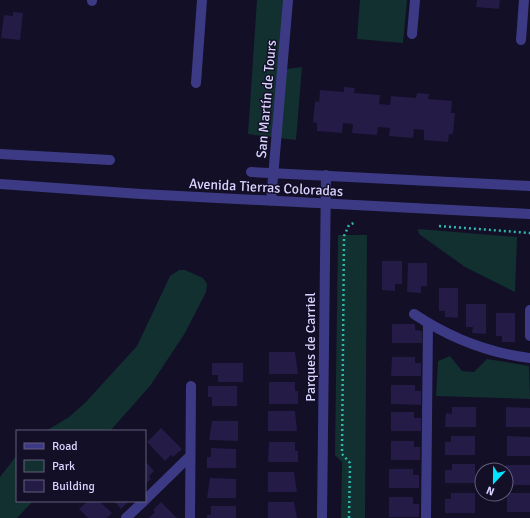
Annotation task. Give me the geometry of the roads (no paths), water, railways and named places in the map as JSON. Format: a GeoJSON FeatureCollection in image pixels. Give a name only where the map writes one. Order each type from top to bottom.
{"type":"FeatureCollection","features":[{"type":"Feature","properties":{"kind":"street"},"geometry":{"type":"LineString","coordinates":[[196,83],[202,0]]}},
{"type":"Feature","properties":{"kind":"street","name":"San Martín de Tours"},"geometry":{"type":"LineString","coordinates":[[271,201],[288,0]]}},
{"type":"Feature","properties":{"kind":"street"},"geometry":{"type":"LineString","coordinates":[[412,34],[415,0]]}},
{"type":"Feature","properties":{"kind":"street"},"geometry":{"type":"LineString","coordinates":[[520,40],[524,0]]}},
{"type":"Feature","properties":{"kind":"street"},"geometry":{"type":"LineString","coordinates":[[0,154],[110,160]]}},
{"type":"Feature","properties":{"kind":"street","name":"Avenida Tierras Coloradas"},"geometry":{"type":"LineString","coordinates":[[251,172],[530,186]]}},
{"type":"Feature","properties":{"kind":"street","name":"Parques de Carriel"},"geometry":{"type":"LineString","coordinates":[[322,518],[326,175]]}},
{"type":"Feature","properties":{"kind":"street","name":"Avenida Tierras Coloradas"},"geometry":{"type":"LineString","coordinates":[[0,184],[271,201],[530,214]]}},
{"type":"Feature","properties":{"kind":"street"},"geometry":{"type":"LineString","coordinates":[[530,310],[530,336]]}},
{"type":"Feature","properties":{"kind":"street"},"geometry":{"type":"LineString","coordinates":[[414,314],[428,323],[474,346],[530,358]]}},
{"type":"Feature","properties":{"kind":"street"},"geometry":{"type":"LineString","coordinates":[[426,518],[428,323]]}},
{"type":"Feature","properties":{"kind":"street"},"geometry":{"type":"LineString","coordinates":[[190,518],[192,386]]}},
{"type":"Feature","properties":{"kind":"street"},"geometry":{"type":"LineString","coordinates":[[146,498],[190,456]]}},
{"type":"Feature","properties":{"kind":"street"},"geometry":{"type":"LineString","coordinates":[[126,518],[142,502]]}}]}
